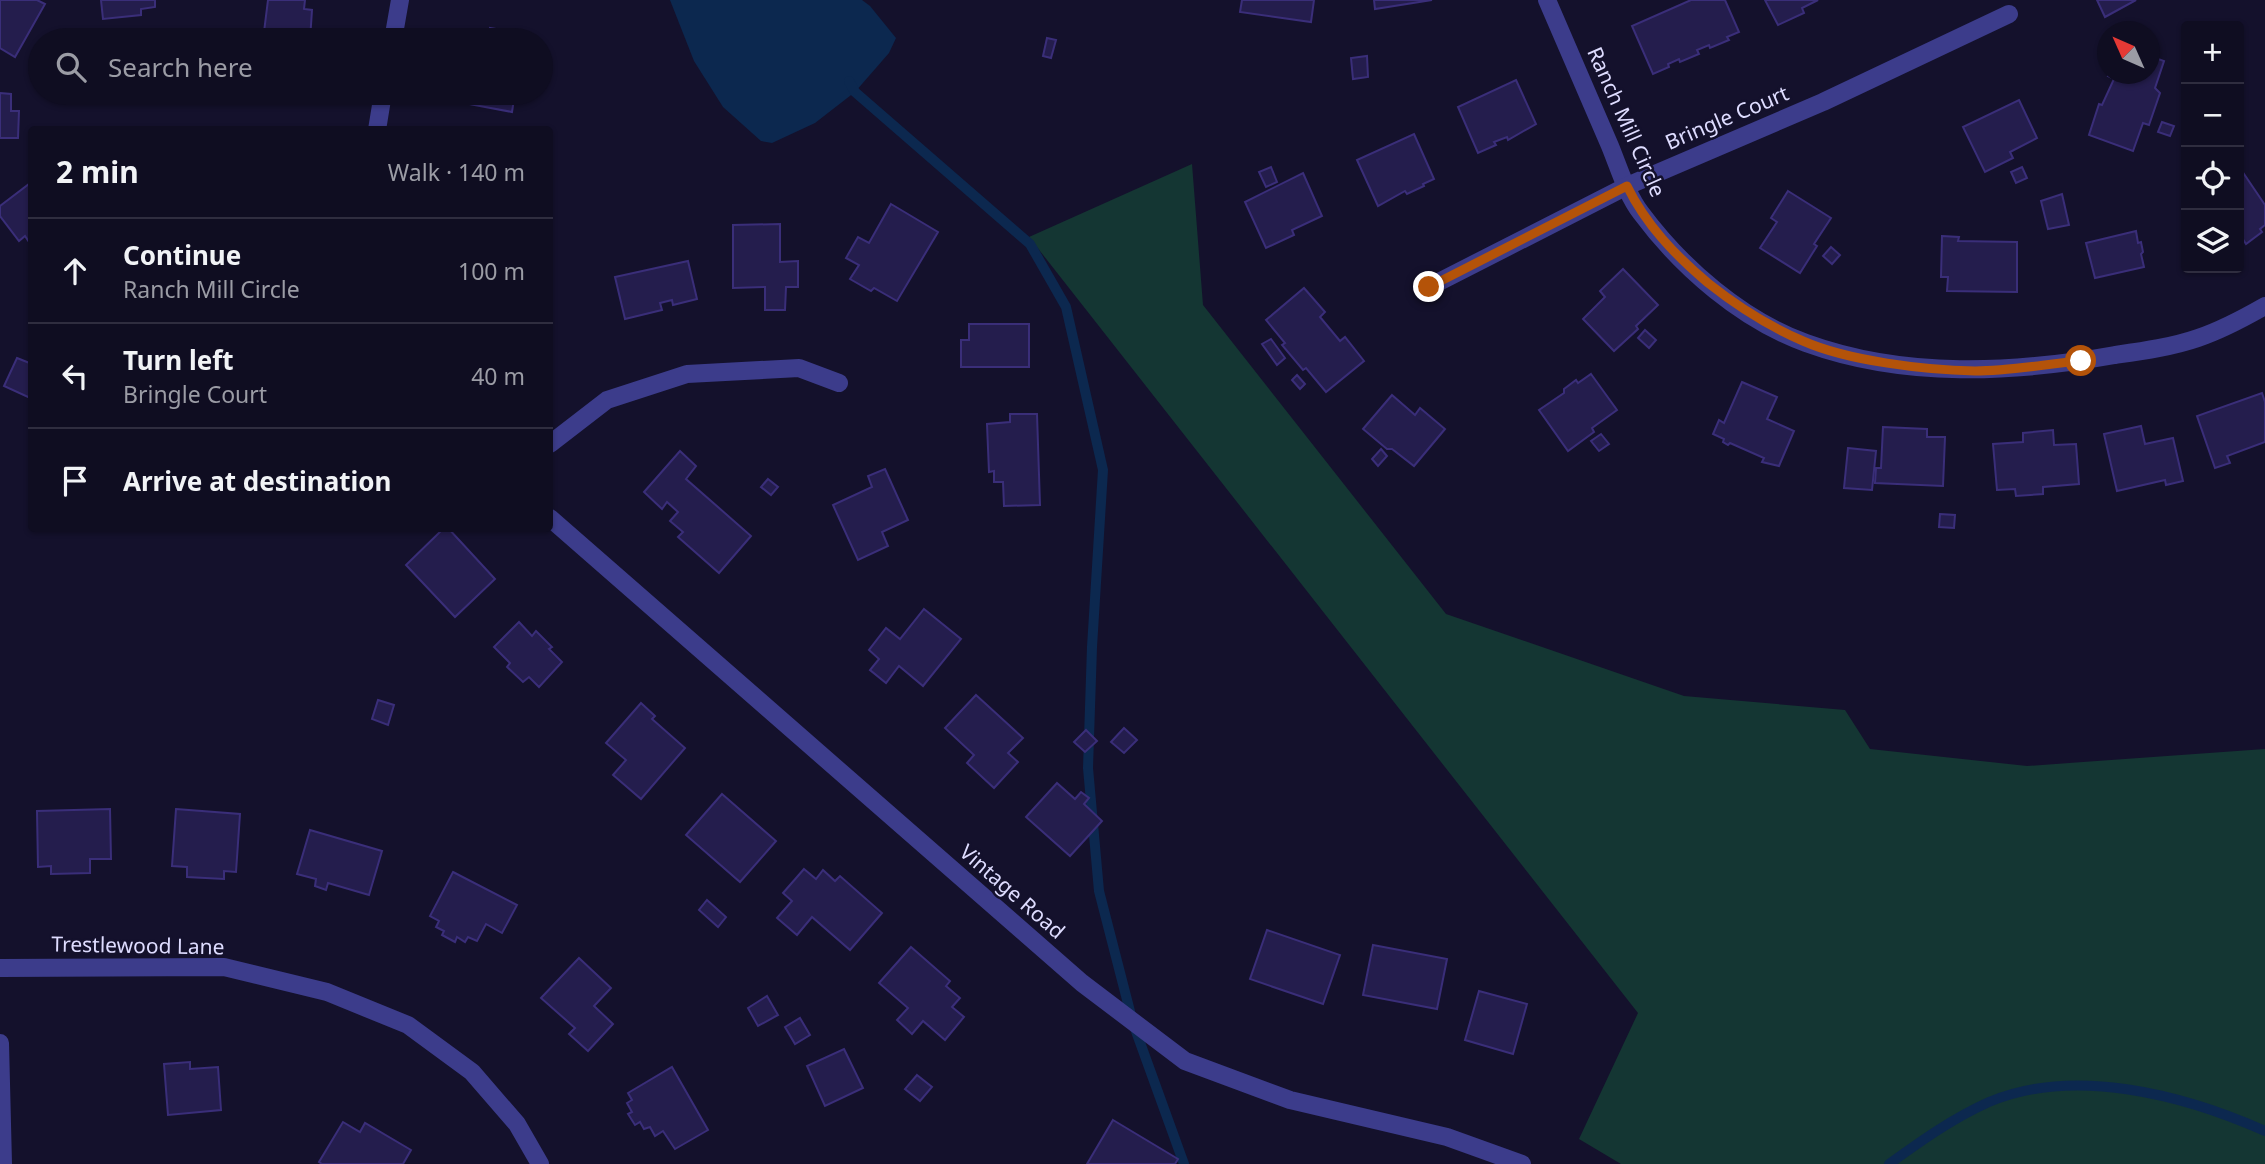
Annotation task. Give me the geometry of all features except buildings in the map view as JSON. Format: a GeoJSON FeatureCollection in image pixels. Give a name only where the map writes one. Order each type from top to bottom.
{"type":"FeatureCollection","features":[{"type":"Feature","properties":{"kind":"street"},"geometry":{"type":"LineString","coordinates":[[395,28],[400,0]]}},
{"type":"Feature","properties":{"kind":"street","name":"Ranch Mill Circle"},"geometry":{"type":"LineString","coordinates":[[1547,0],[1639,211],[1688,265],[1730,300],[1765,323],[1805,343],[1853,356],[1918,367],[1977,371],[2081,361],[2157,348],[2198,338],[2265,306]]}},
{"type":"Feature","properties":{"kind":"street","name":"Bringle Court"},"geometry":{"type":"LineString","coordinates":[[1429,287],[1627,186],[1823,102],[2009,14]]}},
{"type":"Feature","properties":{"kind":"street"},"geometry":{"type":"LineString","coordinates":[[378,126],[381,105]]}},
{"type":"Feature","properties":{"kind":"street"},"geometry":{"type":"LineString","coordinates":[[553,442],[607,400],[687,374],[799,368],[839,383]]}},
{"type":"Feature","properties":{"kind":"street","name":"Vintage Road"},"geometry":{"type":"LineString","coordinates":[[553,521],[1082,983],[1185,1061],[1290,1100],[1447,1137],[1522,1164]]}},
{"type":"Feature","properties":{"kind":"street","name":"Trestlewood Lane"},"geometry":{"type":"LineString","coordinates":[[0,968],[224,967],[327,992],[408,1025],[472,1072],[517,1124],[540,1164]]}},
{"type":"Feature","properties":{"kind":"street"},"geometry":{"type":"LineString","coordinates":[[0,1043],[3,1164]]}},
{"type":"Feature","properties":{"kind":"green space"},"geometry":{"type":"Polygon","coordinates":[[[1192,164],[1203,305],[1446,614],[1684,696],[1845,710],[1870,749],[2027,766],[2265,749],[2265,1164],[1621,1164],[1579,1139],[1638,1013],[1029,237],[1192,164]]]}},
{"type":"Feature","properties":{"kind":"water"},"geometry":{"type":"Polygon","coordinates":[[[670,0],[862,0],[896,38],[889,53],[855,92],[815,123],[772,143],[761,141],[723,107],[694,61],[670,0]]]}},
{"type":"Feature","properties":{"kind":"waterway"},"geometry":{"type":"LineString","coordinates":[[849,81],[855,92],[1030,244],[1066,307],[1103,470],[1088,768],[1099,891],[1133,1023],[1184,1164]]}},
{"type":"Feature","properties":{"kind":"waterway"},"geometry":{"type":"LineString","coordinates":[[1889,1164],[1925,1138],[1976,1108],[2022,1091],[2057,1086],[2092,1086],[2164,1097],[2200,1106],[2265,1131]]}},
{"type":"Feature","properties":{"kind":"route"},"geometry":{"type":"LineString","coordinates":[[1429,287],[1627,186],[1639,211],[1688,265],[1730,300],[1765,323],[1805,343],[1853,356],[1918,367],[1977,371],[2081,361]]}}]}
